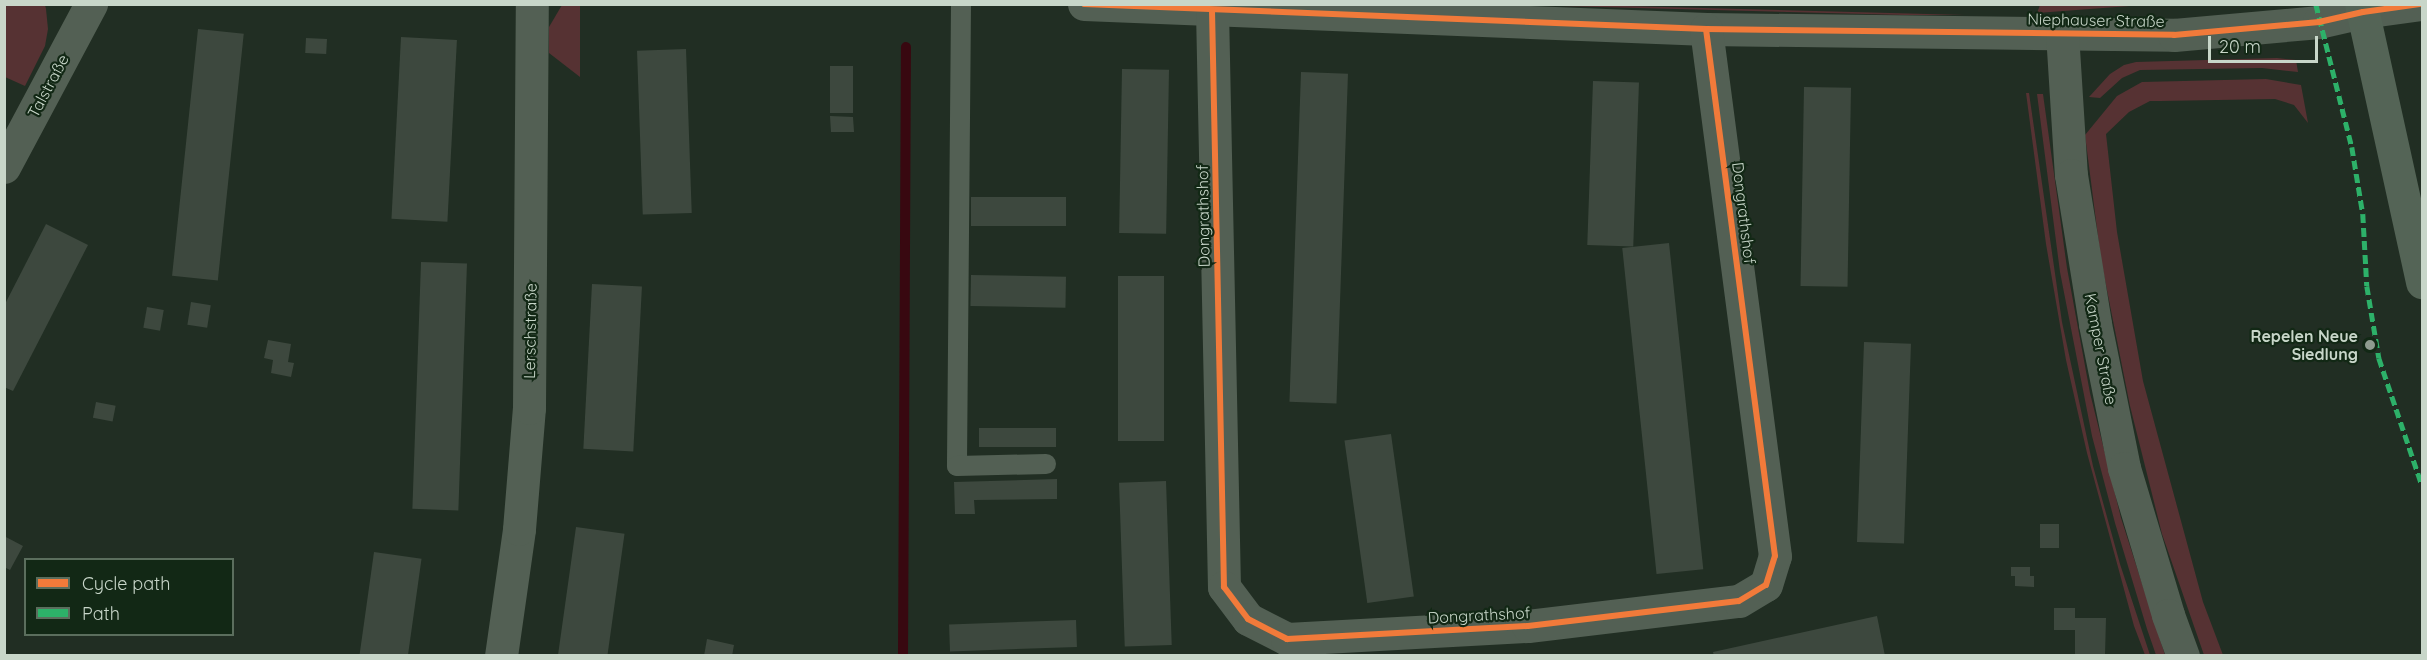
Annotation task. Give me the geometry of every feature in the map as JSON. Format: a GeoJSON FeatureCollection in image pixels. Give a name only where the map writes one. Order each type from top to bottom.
{"type":"FeatureCollection","features":[{"type":"Feature","properties":{"kind":"main road"},"geometry":{"type":"LineString","coordinates":[[2362,8],[2422,282]]}},
{"type":"Feature","properties":{"kind":"street","name":"Talstraße"},"geometry":{"type":"LineString","coordinates":[[4,167],[91,4]]}},
{"type":"Feature","properties":{"kind":"street","name":"Lerschstraße"},"geometry":{"type":"LineString","coordinates":[[501,656],[519,529],[529,408],[532,4]]}},
{"type":"Feature","properties":{"kind":"street","name":"Niephauser Straße"},"geometry":{"type":"LineString","coordinates":[[1084,4],[1706,29],[2174,34],[2319,22],[2362,8],[2421,4]]}},
{"type":"Feature","properties":{"kind":"street","name":"Dongrathshof"},"geometry":{"type":"LineString","coordinates":[[1212,10],[1224,587],[1248,619],[1287,639],[1528,626],[1739,601],[1766,585],[1775,556],[1706,29]]}},
{"type":"Feature","properties":{"kind":"street","name":"Kamper Straße"},"geometry":{"type":"LineString","coordinates":[[2062,33],[2071,175],[2095,324],[2124,468],[2168,615],[2183,656]]}},
{"type":"Feature","properties":{"kind":"lane"},"geometry":{"type":"LineString","coordinates":[[961,4],[957,466],[1046,464]]}},
{"type":"Feature","properties":{"kind":"shaded area"},"geometry":{"type":"Polygon","coordinates":[[[2040,4],[2143,5],[2037,13],[2040,4]]]}},
{"type":"Feature","properties":{"kind":"shaded area"},"geometry":{"type":"Polygon","coordinates":[[[4,5],[45,5],[48,29],[45,46],[25,86],[5,77],[4,5]]]}},
{"type":"Feature","properties":{"kind":"shaded area"},"geometry":{"type":"Polygon","coordinates":[[[562,5],[580,5],[580,77],[549,53],[549,27],[562,5]]]}},
{"type":"Feature","properties":{"kind":"shaded area"},"geometry":{"type":"Polygon","coordinates":[[[1521,5],[1588,5],[1965,15],[1904,15],[1521,5]]]}},
{"type":"Feature","properties":{"kind":"shaded area"},"geometry":{"type":"Polygon","coordinates":[[[2277,58],[2296,60],[2298,72],[2262,68],[2140,70],[2122,78],[2100,98],[2089,97],[2110,74],[2124,65],[2136,62],[2277,58]]]}},
{"type":"Feature","properties":{"kind":"shaded area"},"geometry":{"type":"Polygon","coordinates":[[[2266,79],[2301,85],[2308,123],[2294,105],[2275,99],[2150,101],[2129,112],[2106,134],[2117,232],[2143,381],[2203,602],[2223,655],[2204,655],[2162,534],[2130,406],[2101,260],[2085,135],[2117,96],[2142,82],[2266,79]]]}},
{"type":"Feature","properties":{"kind":"shaded area"},"geometry":{"type":"Polygon","coordinates":[[[2026,93],[2029,93],[2062,322],[2093,466],[2120,564],[2150,655],[2145,655],[2134,626],[2087,453],[2066,360],[2046,244],[2026,93]]]}},
{"type":"Feature","properties":{"kind":"shaded area"},"geometry":{"type":"Polygon","coordinates":[[[2037,94],[2043,94],[2067,268],[2090,393],[2121,518],[2165,655],[2156,655],[2147,629],[2092,436],[2060,272],[2037,94]]]}},
{"type":"Feature","properties":{"kind":"building"},"geometry":{"type":"Polygon","coordinates":[[[198,29],[244,34],[218,280],[172,276],[198,29]]]}},
{"type":"Feature","properties":{"kind":"building"},"geometry":{"type":"Polygon","coordinates":[[[401,37],[457,40],[447,222],[391,219],[401,37]]]}},
{"type":"Feature","properties":{"kind":"building"},"geometry":{"type":"Polygon","coordinates":[[[306,38],[327,39],[326,54],[305,53],[306,38]]]}},
{"type":"Feature","properties":{"kind":"building"},"geometry":{"type":"Polygon","coordinates":[[[686,49],[692,213],[643,215],[637,51],[686,49]]]}},
{"type":"Feature","properties":{"kind":"building"},"geometry":{"type":"Polygon","coordinates":[[[830,66],[853,66],[853,113],[830,113],[830,66]]]}},
{"type":"Feature","properties":{"kind":"building"},"geometry":{"type":"Polygon","coordinates":[[[1122,69],[1169,70],[1166,234],[1119,233],[1122,69]]]}},
{"type":"Feature","properties":{"kind":"building"},"geometry":{"type":"Polygon","coordinates":[[[1301,72],[1348,74],[1336,403],[1289,402],[1301,72]]]}},
{"type":"Feature","properties":{"kind":"building"},"geometry":{"type":"Polygon","coordinates":[[[1593,81],[1639,83],[1633,247],[1587,245],[1593,81]]]}},
{"type":"Feature","properties":{"kind":"building"},"geometry":{"type":"Polygon","coordinates":[[[1804,87],[1851,88],[1848,287],[1801,286],[1804,87]]]}},
{"type":"Feature","properties":{"kind":"building"},"geometry":{"type":"Polygon","coordinates":[[[830,116],[853,117],[854,132],[831,132],[830,116]]]}},
{"type":"Feature","properties":{"kind":"building"},"geometry":{"type":"Polygon","coordinates":[[[971,197],[1066,197],[1066,226],[971,226],[971,197]]]}},
{"type":"Feature","properties":{"kind":"building"},"geometry":{"type":"Polygon","coordinates":[[[46,224],[88,245],[13,391],[4,387],[4,306],[46,224]]]}},
{"type":"Feature","properties":{"kind":"building"},"geometry":{"type":"Polygon","coordinates":[[[1669,243],[1703,569],[1657,574],[1622,248],[1669,243]]]}},
{"type":"Feature","properties":{"kind":"building"},"geometry":{"type":"Polygon","coordinates":[[[421,262],[467,264],[458,510],[412,509],[421,262]]]}},
{"type":"Feature","properties":{"kind":"building"},"geometry":{"type":"Polygon","coordinates":[[[971,275],[1066,277],[1065,308],[970,306],[971,275]]]}},
{"type":"Feature","properties":{"kind":"building"},"geometry":{"type":"Polygon","coordinates":[[[1118,276],[1164,276],[1164,441],[1118,441],[1118,276]]]}},
{"type":"Feature","properties":{"kind":"building"},"geometry":{"type":"Polygon","coordinates":[[[592,284],[642,287],[633,451],[583,449],[592,284]]]}},
{"type":"Feature","properties":{"kind":"building"},"geometry":{"type":"Polygon","coordinates":[[[191,302],[211,305],[207,328],[187,325],[191,302]]]}},
{"type":"Feature","properties":{"kind":"building"},"geometry":{"type":"Polygon","coordinates":[[[147,307],[164,310],[160,331],[143,328],[147,307]]]}},
{"type":"Feature","properties":{"kind":"building"},"geometry":{"type":"Polygon","coordinates":[[[268,340],[291,344],[288,362],[294,363],[291,377],[271,373],[273,360],[264,358],[268,340]]]}},
{"type":"Feature","properties":{"kind":"building"},"geometry":{"type":"Polygon","coordinates":[[[1864,342],[1911,344],[1904,544],[1857,542],[1864,342]]]}},
{"type":"Feature","properties":{"kind":"building"},"geometry":{"type":"Polygon","coordinates":[[[96,402],[116,406],[113,422],[93,418],[96,402]]]}},
{"type":"Feature","properties":{"kind":"building"},"geometry":{"type":"Polygon","coordinates":[[[979,428],[1056,428],[1056,447],[979,447],[979,428]]]}},
{"type":"Feature","properties":{"kind":"building"},"geometry":{"type":"Polygon","coordinates":[[[1391,434],[1414,596],[1367,603],[1344,441],[1391,434]]]}},
{"type":"Feature","properties":{"kind":"building"},"geometry":{"type":"Polygon","coordinates":[[[1057,479],[1057,499],[974,500],[975,514],[955,514],[954,482],[1057,479]]]}},
{"type":"Feature","properties":{"kind":"building"},"geometry":{"type":"Polygon","coordinates":[[[1166,481],[1172,645],[1125,647],[1119,483],[1166,481]]]}},
{"type":"Feature","properties":{"kind":"building"},"geometry":{"type":"Polygon","coordinates":[[[2040,524],[2059,524],[2059,548],[2040,548],[2040,524]]]}},
{"type":"Feature","properties":{"kind":"building"},"geometry":{"type":"Polygon","coordinates":[[[576,527],[625,534],[607,656],[558,656],[576,527]]]}},
{"type":"Feature","properties":{"kind":"building"},"geometry":{"type":"Polygon","coordinates":[[[4,536],[23,546],[10,570],[4,567],[4,536]]]}},
{"type":"Feature","properties":{"kind":"building"},"geometry":{"type":"Polygon","coordinates":[[[374,552],[422,559],[408,656],[359,656],[374,552]]]}},
{"type":"Feature","properties":{"kind":"building"},"geometry":{"type":"Polygon","coordinates":[[[2011,567],[2030,567],[2030,576],[2034,576],[2034,587],[2015,586],[2015,576],[2011,576],[2011,567]]]}},
{"type":"Feature","properties":{"kind":"building"},"geometry":{"type":"Polygon","coordinates":[[[2054,608],[2075,608],[2075,618],[2106,618],[2105,655],[2075,654],[2075,630],[2054,630],[2054,608]]]}},
{"type":"Feature","properties":{"kind":"building"},"geometry":{"type":"Polygon","coordinates":[[[1877,616],[1885,656],[1714,656],[1713,652],[1877,616]]]}},
{"type":"Feature","properties":{"kind":"building"},"geometry":{"type":"Polygon","coordinates":[[[1076,620],[1077,647],[950,651],[949,624],[1076,620]]]}},
{"type":"Feature","properties":{"kind":"building"},"geometry":{"type":"Polygon","coordinates":[[[707,639],[734,645],[732,656],[704,656],[707,639]]]}},
{"type":"Feature","properties":{"kind":"waterway"},"geometry":{"type":"LineString","coordinates":[[903,656],[906,47]]}},
{"type":"Feature","properties":{"kind":"marked path"},"geometry":{"type":"LineString","coordinates":[[2316,4],[2352,147],[2363,214],[2367,286],[2379,358],[2422,485]]}},
{"type":"Feature","properties":{"kind":"cycle path"},"geometry":{"type":"LineString","coordinates":[[1084,4],[1706,29],[2174,35],[2319,22],[2363,12],[2421,4]]}},
{"type":"Feature","properties":{"kind":"cycle path"},"geometry":{"type":"LineString","coordinates":[[1212,10],[1224,587],[1248,619],[1287,639],[1528,626],[1739,601],[1766,585],[1775,556],[1706,29]]}},
{"type":"Feature","properties":{"kind":"place","name":"Repelen Neue Siedlung"},"geometry":{"type":"Point","coordinates":[2370,345]}}]}
